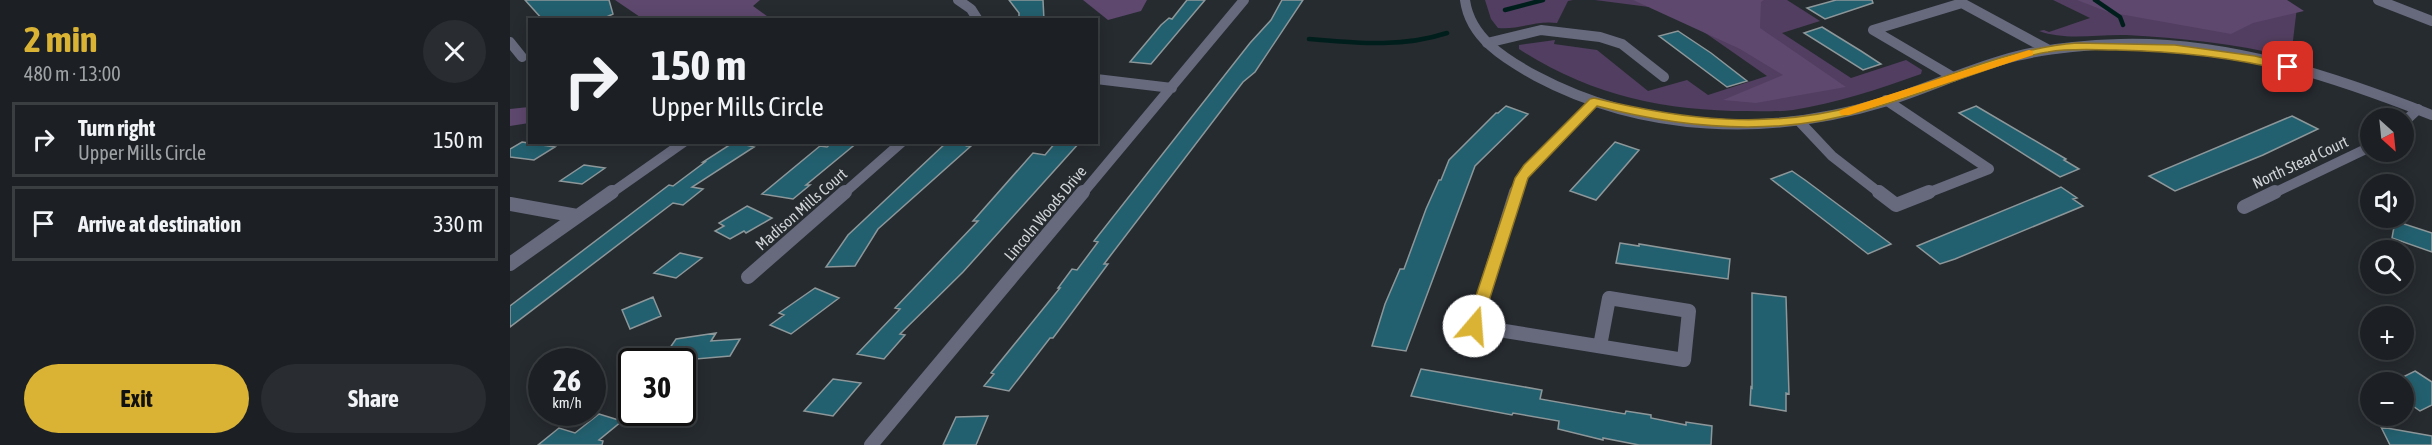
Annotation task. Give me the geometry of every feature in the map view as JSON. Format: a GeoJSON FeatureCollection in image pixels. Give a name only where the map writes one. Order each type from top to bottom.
{"type":"FeatureCollection","features":[{"type":"Feature","properties":{"kind":"street"},"geometry":{"type":"LineString","coordinates":[[958,0],[971,9],[977,18]]}},
{"type":"Feature","properties":{"kind":"street","name":"Lincoln Woods Drive"},"geometry":{"type":"LineString","coordinates":[[871,445],[1244,0]]}},
{"type":"Feature","properties":{"kind":"street"},"geometry":{"type":"LineString","coordinates":[[1465,0],[1469,16],[1487,43],[1509,61],[1542,80],[1594,102],[1644,115],[1691,121],[1748,124],[1799,121],[1836,115],[2047,49],[2106,45],[2150,46],[2232,56],[2338,80],[2432,115]]}},
{"type":"Feature","properties":{"kind":"street"},"geometry":{"type":"LineString","coordinates":[[2378,0],[2432,21]]}},
{"type":"Feature","properties":{"kind":"street"},"geometry":{"type":"LineString","coordinates":[[1953,77],[1873,30],[1962,3],[2047,49]]}},
{"type":"Feature","properties":{"kind":"street"},"geometry":{"type":"LineString","coordinates":[[1487,43],[1540,30],[1600,37],[1623,44],[1664,77]]}},
{"type":"Feature","properties":{"kind":"street"},"geometry":{"type":"LineString","coordinates":[[510,42],[522,57]]}},
{"type":"Feature","properties":{"kind":"street"},"geometry":{"type":"LineString","coordinates":[[1098,79],[1172,88]]}},
{"type":"Feature","properties":{"kind":"street"},"geometry":{"type":"LineString","coordinates":[[1799,121],[1810,137],[1830,155],[1896,205],[1989,169],[1886,100]]}},
{"type":"Feature","properties":{"kind":"street"},"geometry":{"type":"LineString","coordinates":[[1594,102],[1528,168],[1521,178],[1474,326],[1684,360],[1689,311],[1609,298],[1600,346]]}},
{"type":"Feature","properties":{"kind":"street"},"geometry":{"type":"LineString","coordinates":[[2414,113],[2418,109]]}},
{"type":"Feature","properties":{"kind":"street"},"geometry":{"type":"LineString","coordinates":[[510,264],[681,144]]}},
{"type":"Feature","properties":{"kind":"street","name":"Madison Mills Court"},"geometry":{"type":"LineString","coordinates":[[748,277],[900,144]]}},
{"type":"Feature","properties":{"kind":"street","name":"North Stead Court"},"geometry":{"type":"LineString","coordinates":[[2244,207],[2360,152]]}},
{"type":"Feature","properties":{"kind":"street"},"geometry":{"type":"LineString","coordinates":[[510,204],[578,216]]}},
{"type":"Feature","properties":{"kind":"shaded area"},"geometry":{"type":"Polygon","coordinates":[[[615,0],[760,0],[753,6],[770,18],[642,18],[615,0]]]}},
{"type":"Feature","properties":{"kind":"shaded area"},"geometry":{"type":"Polygon","coordinates":[[[1083,0],[1147,0],[1141,11],[1108,20],[1083,0]]]}},
{"type":"Feature","properties":{"kind":"shaded area"},"geometry":{"type":"Polygon","coordinates":[[[1485,0],[1573,0],[1568,1],[1557,23],[1498,28],[1491,19],[1485,0]]]}},
{"type":"Feature","properties":{"kind":"shaded area"},"geometry":{"type":"Polygon","coordinates":[[[1595,0],[1787,0],[1820,21],[1782,33],[1851,78],[1906,60],[1922,70],[1921,74],[1889,85],[1809,107],[1777,111],[1717,110],[1657,104],[1601,89],[1546,65],[1519,49],[1519,45],[1555,40],[1554,44],[1597,50],[1648,91],[1687,80],[1708,95],[1767,76],[1691,23],[1657,8],[1595,0]]]}},
{"type":"Feature","properties":{"kind":"shaded area"},"geometry":{"type":"Polygon","coordinates":[[[1633,0],[1764,0],[1761,2],[1760,28],[1846,87],[1756,103],[1723,100],[1783,75],[1740,49],[1633,0]]]}},
{"type":"Feature","properties":{"kind":"shaded area"},"geometry":{"type":"Polygon","coordinates":[[[2053,0],[2280,0],[2297,7],[2291,57],[2250,48],[2188,40],[2126,35],[2060,36],[2039,31],[2049,32],[2090,18],[2053,0]]]}},
{"type":"Feature","properties":{"kind":"shaded area"},"geometry":{"type":"Polygon","coordinates":[[[2077,0],[2287,0],[2304,11],[2253,23],[2231,34],[2108,12],[2077,0]]]}},
{"type":"Feature","properties":{"kind":"shaded area"},"geometry":{"type":"Polygon","coordinates":[[[528,107],[528,123],[510,126],[510,109],[528,107]]]}},
{"type":"Feature","properties":{"kind":"building"},"geometry":{"type":"Polygon","coordinates":[[[525,0],[609,0],[613,14],[604,18],[541,18],[525,0]]]}},
{"type":"Feature","properties":{"kind":"building"},"geometry":{"type":"Polygon","coordinates":[[[1009,0],[1043,0],[1044,18],[1019,18],[1019,13],[1009,0]]]}},
{"type":"Feature","properties":{"kind":"building"},"geometry":{"type":"Polygon","coordinates":[[[1187,0],[1205,0],[1151,64],[1130,62],[1161,25],[1169,18],[1172,19],[1187,0]]]}},
{"type":"Feature","properties":{"kind":"building"},"geometry":{"type":"Polygon","coordinates":[[[1282,0],[1303,0],[1255,72],[1243,82],[1104,264],[1108,264],[1053,338],[1050,338],[1009,391],[984,386],[994,374],[991,373],[1060,288],[1058,288],[1072,269],[1077,270],[1098,242],[1094,241],[1250,43],[1271,20],[1282,0]]]}},
{"type":"Feature","properties":{"kind":"building"},"geometry":{"type":"Polygon","coordinates":[[[1836,0],[1872,0],[1873,3],[1825,19],[1807,8],[1836,0]]]}},
{"type":"Feature","properties":{"kind":"building"},"geometry":{"type":"Polygon","coordinates":[[[1822,27],[1881,64],[1863,70],[1804,33],[1822,27]]]}},
{"type":"Feature","properties":{"kind":"building"},"geometry":{"type":"Polygon","coordinates":[[[1678,31],[1747,81],[1727,87],[1659,36],[1678,31]]]}},
{"type":"Feature","properties":{"kind":"building"},"geometry":{"type":"Polygon","coordinates":[[[1506,106],[1528,114],[1475,166],[1406,351],[1372,346],[1385,304],[1400,269],[1404,269],[1426,209],[1449,160],[1506,106]]]}},
{"type":"Feature","properties":{"kind":"building"},"geometry":{"type":"Polygon","coordinates":[[[1976,106],[2079,169],[2060,177],[1959,113],[1976,106]]]}},
{"type":"Feature","properties":{"kind":"building"},"geometry":{"type":"Polygon","coordinates":[[[2292,116],[2318,129],[2263,155],[2175,191],[2149,176],[2292,116]]]}},
{"type":"Feature","properties":{"kind":"building"},"geometry":{"type":"Polygon","coordinates":[[[522,142],[555,147],[534,160],[510,157],[510,149],[522,142]]]}},
{"type":"Feature","properties":{"kind":"building"},"geometry":{"type":"Polygon","coordinates":[[[1615,142],[1639,150],[1596,200],[1570,191],[1615,142]]]}},
{"type":"Feature","properties":{"kind":"building"},"geometry":{"type":"Polygon","coordinates":[[[731,144],[754,147],[692,187],[703,189],[683,205],[673,203],[510,327],[510,306],[669,185],[673,186],[705,162],[703,162],[731,144]]]}},
{"type":"Feature","properties":{"kind":"building"},"geometry":{"type":"Polygon","coordinates":[[[831,144],[856,144],[806,185],[810,185],[793,199],[762,194],[820,146],[827,147],[831,144]]]}},
{"type":"Feature","properties":{"kind":"building"},"geometry":{"type":"Polygon","coordinates":[[[945,144],[969,144],[967,146],[971,146],[878,229],[855,266],[826,267],[848,235],[945,144]]]}},
{"type":"Feature","properties":{"kind":"building"},"geometry":{"type":"Polygon","coordinates":[[[1054,144],[1078,144],[963,272],[900,334],[905,335],[884,359],[857,354],[900,309],[895,308],[978,221],[973,221],[1033,153],[1045,155],[1054,144]]]}},
{"type":"Feature","properties":{"kind":"building"},"geometry":{"type":"Polygon","coordinates":[[[584,165],[605,168],[582,184],[560,181],[584,165]]]}},
{"type":"Feature","properties":{"kind":"building"},"geometry":{"type":"Polygon","coordinates":[[[1792,171],[1891,244],[1868,254],[1771,179],[1792,171]]]}},
{"type":"Feature","properties":{"kind":"building"},"geometry":{"type":"Polygon","coordinates":[[[2061,187],[2077,198],[2073,199],[2083,206],[1940,264],[1917,246],[2061,187]]]}},
{"type":"Feature","properties":{"kind":"building"},"geometry":{"type":"Polygon","coordinates":[[[747,206],[772,218],[730,239],[715,231],[724,226],[719,223],[747,206]]]}},
{"type":"Feature","properties":{"kind":"building"},"geometry":{"type":"Polygon","coordinates":[[[2414,227],[2432,233],[2432,252],[2414,246],[2414,240],[2392,238],[2394,228],[2414,227]]]}},
{"type":"Feature","properties":{"kind":"building"},"geometry":{"type":"Polygon","coordinates":[[[1620,243],[1730,259],[1728,279],[1616,263],[1620,243]]]}},
{"type":"Feature","properties":{"kind":"building"},"geometry":{"type":"Polygon","coordinates":[[[680,253],[702,258],[676,278],[654,273],[680,253]]]}},
{"type":"Feature","properties":{"kind":"building"},"geometry":{"type":"Polygon","coordinates":[[[815,288],[839,298],[791,334],[770,325],[784,315],[779,313],[815,288]]]}},
{"type":"Feature","properties":{"kind":"building"},"geometry":{"type":"Polygon","coordinates":[[[1752,293],[1786,297],[1789,394],[1786,393],[1786,411],[1750,405],[1752,293]]]}},
{"type":"Feature","properties":{"kind":"building"},"geometry":{"type":"Polygon","coordinates":[[[653,297],[661,316],[630,329],[622,310],[653,297]]]}},
{"type":"Feature","properties":{"kind":"building"},"geometry":{"type":"Polygon","coordinates":[[[716,333],[711,341],[740,339],[730,356],[696,359],[696,348],[670,348],[676,339],[716,333]]]}},
{"type":"Feature","properties":{"kind":"building"},"geometry":{"type":"Polygon","coordinates":[[[1421,369],[1542,390],[1540,399],[1625,414],[1626,411],[1651,415],[1651,418],[1686,425],[1686,422],[1712,426],[1711,445],[1639,445],[1603,438],[1603,440],[1558,429],[1559,421],[1513,413],[1512,415],[1411,396],[1421,369]]]}},
{"type":"Feature","properties":{"kind":"building"},"geometry":{"type":"Polygon","coordinates":[[[2415,371],[2432,382],[2432,405],[2420,411],[2414,407],[2413,372],[2415,371]]]}},
{"type":"Feature","properties":{"kind":"building"},"geometry":{"type":"Polygon","coordinates":[[[833,379],[861,383],[833,416],[804,411],[833,379]]]}},
{"type":"Feature","properties":{"kind":"building"},"geometry":{"type":"Polygon","coordinates":[[[606,416],[618,420],[618,424],[599,440],[603,441],[602,445],[538,445],[559,428],[575,433],[584,426],[606,426],[606,416]]]}},
{"type":"Feature","properties":{"kind":"building"},"geometry":{"type":"Polygon","coordinates":[[[988,416],[976,445],[943,445],[956,417],[988,416]]]}},
{"type":"Feature","properties":{"kind":"building"},"geometry":{"type":"Polygon","coordinates":[[[2381,427],[2432,436],[2432,445],[2390,445],[2381,427]]]}},
{"type":"Feature","properties":{"kind":"waterway"},"geometry":{"type":"LineString","coordinates":[[1505,10],[1543,0]]}},
{"type":"Feature","properties":{"kind":"waterway"},"geometry":{"type":"LineString","coordinates":[[2095,0],[2120,17],[2123,25]]}},
{"type":"Feature","properties":{"kind":"waterway"},"geometry":{"type":"LineString","coordinates":[[1309,39],[1396,43],[1447,33]]}},
{"type":"Feature","properties":{"kind":"slow traffic"},"geometry":{"type":"LineString","coordinates":[[1845,112],[2029,53]]}},
{"type":"Feature","properties":{"kind":"route"},"geometry":{"type":"LineString","coordinates":[[1474,326],[1521,178],[1528,168],[1594,102],[1644,115],[1721,124],[1799,121],[1861,108],[2017,56],[2047,49],[2077,46],[2156,46],[2255,59],[2288,67]]}}]}
